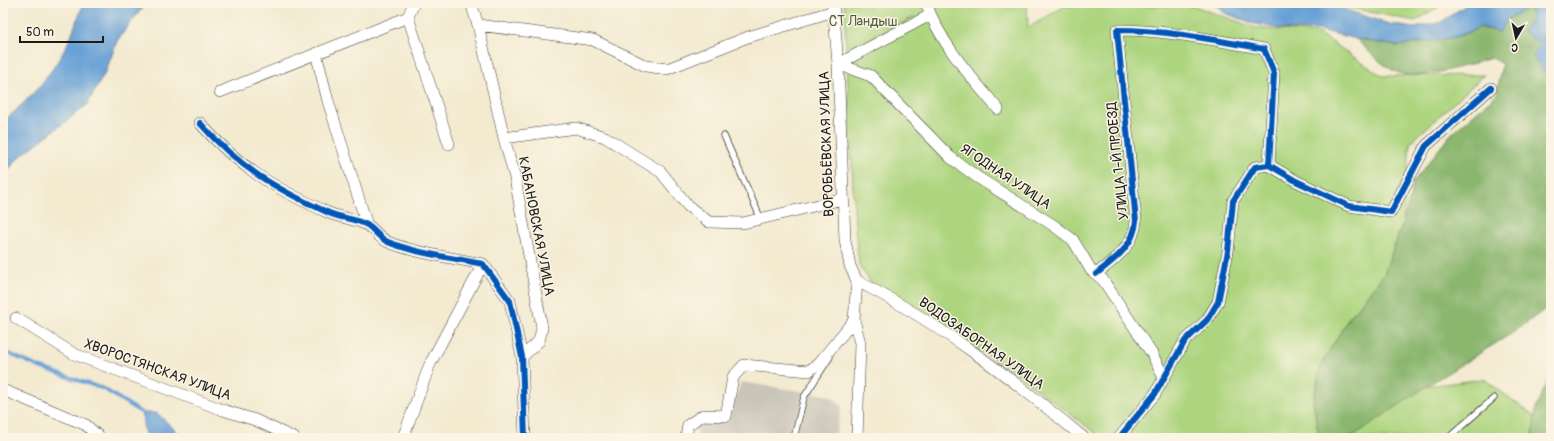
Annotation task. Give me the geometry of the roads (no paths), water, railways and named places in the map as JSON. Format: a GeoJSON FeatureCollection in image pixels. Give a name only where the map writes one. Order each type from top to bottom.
{"type":"FeatureCollection","features":[{"type":"Feature","properties":{"kind":"street"},"geometry":{"type":"LineString","coordinates":[[414,3],[408,17],[449,144]]}},
{"type":"Feature","properties":{"kind":"street","name":"КАБАНОВСКАЯ УЛИЦА"},"geometry":{"type":"LineString","coordinates":[[469,3],[472,6],[478,25],[504,138],[515,178],[542,328],[539,341],[522,357]]}},
{"type":"Feature","properties":{"kind":"street"},"geometry":{"type":"LineString","coordinates":[[926,3],[930,15],[956,56],[998,109]]}},
{"type":"Feature","properties":{"kind":"street"},"geometry":{"type":"LineString","coordinates":[[478,25],[593,40],[646,66],[667,69],[748,37],[833,7]]}},
{"type":"Feature","properties":{"kind":"street","name":"ВОРОБЬЁВСКАЯ УЛИЦА"},"geometry":{"type":"LineString","coordinates":[[833,7],[838,64],[846,246],[850,266],[858,281]]}},
{"type":"Feature","properties":{"kind":"street"},"geometry":{"type":"LineString","coordinates":[[838,64],[930,15]]}},
{"type":"Feature","properties":{"kind":"street"},"geometry":{"type":"LineString","coordinates":[[220,92],[408,17]]}},
{"type":"Feature","properties":{"kind":"street","name":"УЛИЦА 1-Й ПРОЕЗД"},"geometry":{"type":"LineString","coordinates":[[1096,274],[1126,247],[1135,230],[1136,221],[1117,30],[1137,30],[1226,41],[1264,49],[1274,73],[1270,164]]}},
{"type":"Feature","properties":{"kind":"street"},"geometry":{"type":"LineString","coordinates":[[316,53],[328,100],[367,225]]}},
{"type":"Feature","properties":{"kind":"street","name":"ЯГОДНАЯ УЛИЦА"},"geometry":{"type":"LineString","coordinates":[[838,64],[871,76],[950,157],[1053,225],[1072,240],[1091,270],[1096,274]]}},
{"type":"Feature","properties":{"kind":"street"},"geometry":{"type":"LineString","coordinates":[[1119,438],[1155,394],[1185,341],[1207,320],[1218,302],[1228,252],[1233,201],[1255,167],[1270,164],[1296,180],[1348,206],[1391,212],[1426,146],[1491,88]]}},
{"type":"Feature","properties":{"kind":"street"},"geometry":{"type":"LineString","coordinates":[[200,123],[218,144],[250,171],[294,197],[340,218],[367,225],[387,241],[408,249],[483,264],[510,301],[522,357],[521,380],[525,438]]}},
{"type":"Feature","properties":{"kind":"street"},"geometry":{"type":"LineString","coordinates":[[504,138],[576,128],[605,137],[661,172],[688,206],[709,222],[743,223],[843,199]]}},
{"type":"Feature","properties":{"kind":"street"},"geometry":{"type":"LineString","coordinates":[[403,438],[430,364],[483,264]]}},
{"type":"Feature","properties":{"kind":"street"},"geometry":{"type":"LineString","coordinates":[[1096,274],[1103,280],[1152,354],[1164,378]]}},
{"type":"Feature","properties":{"kind":"street"},"geometry":{"type":"LineString","coordinates":[[857,438],[860,343],[854,320],[858,281]]}},
{"type":"Feature","properties":{"kind":"street","name":"ВОДОЗАБОРНАЯ УЛИЦА"},"geometry":{"type":"LineString","coordinates":[[858,281],[888,296],[945,332],[1011,379],[1084,438]]}},
{"type":"Feature","properties":{"kind":"street","name":"ХВОРОСТЯНСКАЯ УЛИЦА"},"geometry":{"type":"LineString","coordinates":[[16,318],[74,354],[222,410],[255,420],[294,438]]}},
{"type":"Feature","properties":{"kind":"street"},"geometry":{"type":"LineString","coordinates":[[686,438],[688,424],[703,415],[726,416],[733,377],[744,365],[809,371],[819,363],[854,320]]}},
{"type":"Feature","properties":{"kind":"street"},"geometry":{"type":"LineString","coordinates":[[3,390],[86,425],[100,438]]}},
{"type":"Feature","properties":{"kind":"lane"},"geometry":{"type":"LineString","coordinates":[[724,136],[761,219]]}},
{"type":"Feature","properties":{"kind":"lane"},"geometry":{"type":"LineString","coordinates":[[794,438],[804,398],[843,334]]}},
{"type":"Feature","properties":{"kind":"lane"},"geometry":{"type":"LineString","coordinates":[[1448,438],[1494,398]]}},
{"type":"Feature","properties":{"kind":"water"},"geometry":{"type":"Polygon","coordinates":[[[84,3],[149,3],[138,13],[117,41],[106,71],[87,105],[18,158],[3,177],[3,121],[30,97],[59,59],[68,43],[84,3]]]}},
{"type":"Feature","properties":{"kind":"water"},"geometry":{"type":"Polygon","coordinates":[[[1213,3],[1325,3],[1389,24],[1414,28],[1441,22],[1469,3],[1551,3],[1551,81],[1533,57],[1540,44],[1523,31],[1533,17],[1529,8],[1509,18],[1499,32],[1481,27],[1456,37],[1397,46],[1356,39],[1320,30],[1288,30],[1255,24],[1225,13],[1213,3]]]}},
{"type":"Feature","properties":{"kind":"water"},"geometry":{"type":"Polygon","coordinates":[[[142,413],[157,413],[176,431],[180,438],[147,438],[144,431],[142,413]]]}},
{"type":"Feature","properties":{"kind":"waterway"},"geometry":{"type":"LineString","coordinates":[[3,351],[39,367],[104,389],[142,413]]}},
{"type":"Feature","properties":{"kind":"park label","name":"СТ Ландыш"},"geometry":{"type":"Point","coordinates":[863,21]}}]}
